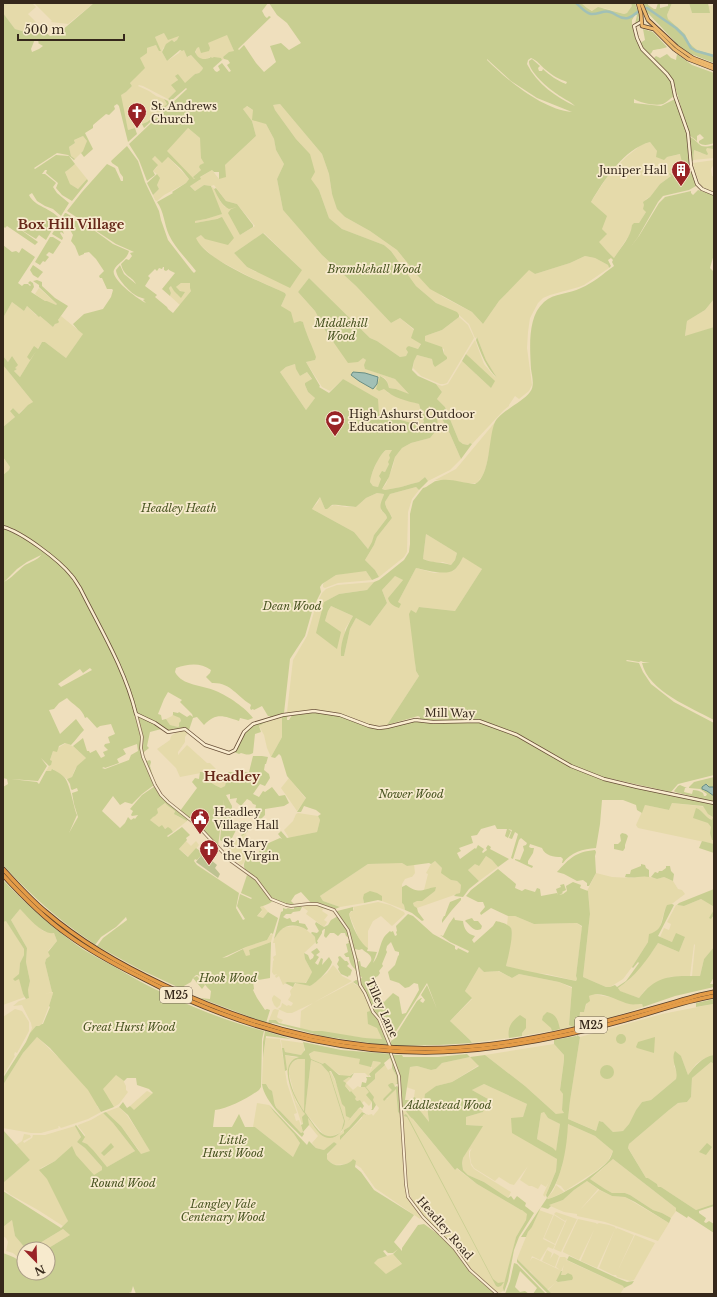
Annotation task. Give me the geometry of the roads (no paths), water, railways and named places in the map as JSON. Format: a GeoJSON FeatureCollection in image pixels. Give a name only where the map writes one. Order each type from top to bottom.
{"type":"FeatureCollection","features":[{"type":"Feature","properties":{"kind":"highway"},"geometry":{"type":"LineString","coordinates":[[640,4],[642,11],[648,20],[684,53],[697,60],[714,66]]}},
{"type":"Feature","properties":{"kind":"highway"},"geometry":{"type":"LineString","coordinates":[[642,11],[642,26],[654,29],[674,49],[685,57],[714,69]]}},
{"type":"Feature","properties":{"kind":"highway"},"geometry":{"type":"LineString","coordinates":[[641,21],[648,20]]}},
{"type":"Feature","properties":{"kind":"highway"},"geometry":{"type":"LineString","coordinates":[[647,27],[648,20]]}},
{"type":"Feature","properties":{"kind":"highway","name":"M25"},"geometry":{"type":"LineString","coordinates":[[3,869],[31,899],[71,932],[98,950],[152,980],[246,1019],[297,1033],[340,1042],[411,1049],[495,1044],[549,1035],[598,1024],[714,992]]}},
{"type":"Feature","properties":{"kind":"highway","name":"M25"},"geometry":{"type":"LineString","coordinates":[[3,875],[33,906],[68,935],[103,957],[159,987],[245,1023],[310,1040],[340,1046],[380,1051],[407,1052],[465,1051],[497,1048],[600,1027],[687,1002],[714,996]]}},
{"type":"Feature","properties":{"kind":"main road"},"geometry":{"type":"LineString","coordinates":[[641,21],[634,25],[634,29],[642,49],[672,81],[675,96],[688,133],[691,166],[697,184],[702,189],[714,194]]}},
{"type":"Feature","properties":{"kind":"main road"},"geometry":{"type":"LineString","coordinates":[[634,29],[636,26],[642,26]]}},
{"type":"Feature","properties":{"kind":"main road"},"geometry":{"type":"LineString","coordinates":[[3,527],[28,540],[63,567],[72,576],[80,588],[123,673],[131,694],[136,714]]}},
{"type":"Feature","properties":{"kind":"main road","name":"Mill Way"},"geometry":{"type":"LineString","coordinates":[[136,714],[155,723],[168,732],[185,729],[206,745],[229,753],[235,750],[244,732],[250,725],[286,714],[314,710],[340,714],[369,726],[379,728],[415,720],[433,722],[479,721],[517,735],[571,766],[604,779],[714,803]]}},
{"type":"Feature","properties":{"kind":"street","name":"Tilley Lane"},"geometry":{"type":"LineString","coordinates":[[136,714],[142,737],[142,753],[155,785],[163,797],[198,826],[231,861],[256,879],[271,899],[291,906],[317,904],[334,910],[348,930],[356,961],[360,985],[365,992],[373,1012],[379,1018],[390,1046]]}},
{"type":"Feature","properties":{"kind":"street","name":"Tilley Lane"},"geometry":{"type":"LineString","coordinates":[[391,1054],[399,1076],[400,1090]]}},
{"type":"Feature","properties":{"kind":"street","name":"Headley Road"},"geometry":{"type":"LineString","coordinates":[[400,1090],[408,1197],[423,1217],[454,1248],[470,1270],[496,1294]]}},
{"type":"Feature","properties":{"kind":"water"},"geometry":{"type":"Polygon","coordinates":[[[353,372],[365,373],[378,377],[377,384],[373,389],[351,375],[353,372]]]}},
{"type":"Feature","properties":{"kind":"water"},"geometry":{"type":"Polygon","coordinates":[[[706,784],[709,787],[714,787],[714,796],[702,789],[702,787],[706,784]]]}},
{"type":"Feature","properties":{"kind":"waterway"},"geometry":{"type":"LineString","coordinates":[[576,3],[589,13],[594,14],[607,12],[621,18],[631,17],[641,9],[647,8],[676,28],[684,36],[691,48],[714,56]]}},
{"type":"Feature","properties":{"kind":"place","name":"St. Andrews Church"},"geometry":{"type":"Point","coordinates":[137,129]}},
{"type":"Feature","properties":{"kind":"place","name":"Juniper Hall"},"geometry":{"type":"Point","coordinates":[681,187]}},
{"type":"Feature","properties":{"kind":"place","name":"High Ashurst Outdoor Education Centre"},"geometry":{"type":"Point","coordinates":[335,437]}},
{"type":"Feature","properties":{"kind":"place","name":"Headley Village Hall"},"geometry":{"type":"Point","coordinates":[200,835]}},
{"type":"Feature","properties":{"kind":"place","name":"St Mary the Virgin"},"geometry":{"type":"Point","coordinates":[209,866]}},
{"type":"Feature","properties":{"kind":"district","name":"Box Hill Village"},"geometry":{"type":"Point","coordinates":[71,224]}},
{"type":"Feature","properties":{"kind":"district","name":"Headley"},"geometry":{"type":"Point","coordinates":[232,776]}},
{"type":"Feature","properties":{"kind":"park label","name":"Bramblehall Wood"},"geometry":{"type":"Point","coordinates":[374,269]}},
{"type":"Feature","properties":{"kind":"park label","name":"Middlehill Wood"},"geometry":{"type":"Point","coordinates":[341,329]}},
{"type":"Feature","properties":{"kind":"park label","name":"Headley Heath"},"geometry":{"type":"Point","coordinates":[179,508]}},
{"type":"Feature","properties":{"kind":"park label","name":"Dean Wood"},"geometry":{"type":"Point","coordinates":[292,606]}},
{"type":"Feature","properties":{"kind":"park label","name":"Nower Wood"},"geometry":{"type":"Point","coordinates":[411,794]}},
{"type":"Feature","properties":{"kind":"park label","name":"Hook Wood"},"geometry":{"type":"Point","coordinates":[228,978]}},
{"type":"Feature","properties":{"kind":"park label","name":"Great Hurst Wood"},"geometry":{"type":"Point","coordinates":[129,1027]}},
{"type":"Feature","properties":{"kind":"park label","name":"Addlestead Wood"},"geometry":{"type":"Point","coordinates":[448,1105]}},
{"type":"Feature","properties":{"kind":"park label","name":"Little Hurst Wood"},"geometry":{"type":"Point","coordinates":[233,1146]}},
{"type":"Feature","properties":{"kind":"park label","name":"Round Wood"},"geometry":{"type":"Point","coordinates":[123,1183]}},
{"type":"Feature","properties":{"kind":"park label","name":"Langley Vale Centenary Wood"},"geometry":{"type":"Point","coordinates":[223,1210]}}]}
